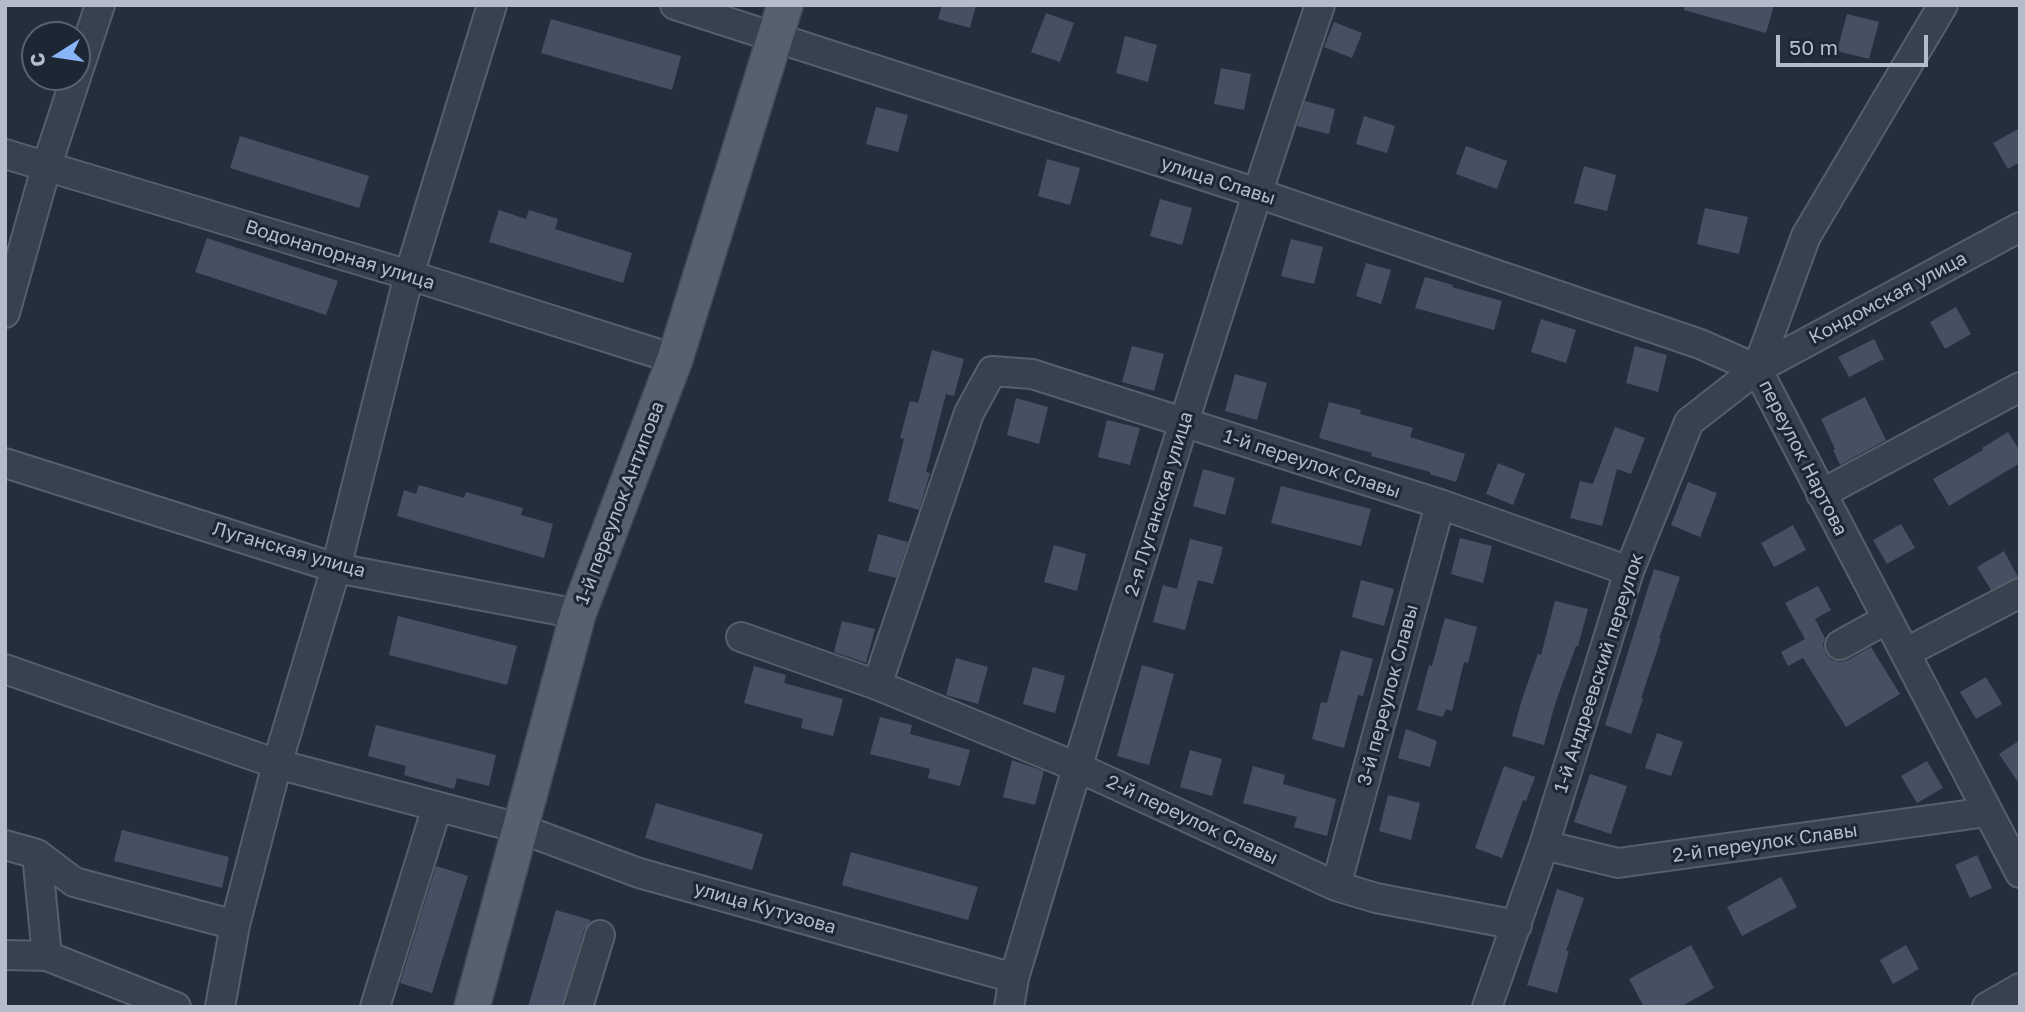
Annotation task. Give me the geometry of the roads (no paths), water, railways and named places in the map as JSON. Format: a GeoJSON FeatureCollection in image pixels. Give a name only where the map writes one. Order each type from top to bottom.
{"type":"FeatureCollection","features":[{"type":"Feature","properties":{"kind":"main road","name":"1-й переулок Антипова"},"geometry":{"type":"LineString","coordinates":[[472,1007],[578,614],[675,359],[781,21]]}},
{"type":"Feature","properties":{"kind":"street"},"geometry":{"type":"LineString","coordinates":[[91,33],[100,5]]}},
{"type":"Feature","properties":{"kind":"street"},"geometry":{"type":"LineString","coordinates":[[220,1007],[235,925],[277,764],[336,568],[409,275],[492,5]]}},
{"type":"Feature","properties":{"kind":"street","name":"улица Славы"},"geometry":{"type":"LineString","coordinates":[[675,5],[781,21],[1257,193],[1700,344],[1757,369]]}},
{"type":"Feature","properties":{"kind":"street","name":"2-я Луганская улица"},"geometry":{"type":"LineString","coordinates":[[1009,1007],[1014,978],[1077,767],[1257,193],[1320,5]]}},
{"type":"Feature","properties":{"kind":"street","name":"переулок Нартова"},"geometry":{"type":"LineString","coordinates":[[1943,5],[1806,236],[1757,369],[2020,873]]}},
{"type":"Feature","properties":{"kind":"street"},"geometry":{"type":"LineString","coordinates":[[5,313],[12,261],[72,91]]}},
{"type":"Feature","properties":{"kind":"street","name":"Водонапорная улица"},"geometry":{"type":"LineString","coordinates":[[5,154],[409,275],[675,359]]}},
{"type":"Feature","properties":{"kind":"street","name":"Кондомская улица"},"geometry":{"type":"LineString","coordinates":[[1757,369],[2020,228]]}},
{"type":"Feature","properties":{"kind":"street","name":"1-й Андреевский переулок"},"geometry":{"type":"LineString","coordinates":[[1487,1007],[1544,845],[1629,572],[1689,422],[1757,369]]}},
{"type":"Feature","properties":{"kind":"street","name":"1-й переулок Славы"},"geometry":{"type":"LineString","coordinates":[[877,684],[969,413],[992,371],[1032,374],[1440,504],[1629,572]]}},
{"type":"Feature","properties":{"kind":"street"},"geometry":{"type":"LineString","coordinates":[[1821,494],[2020,387]]}},
{"type":"Feature","properties":{"kind":"street","name":"Луганская улица"},"geometry":{"type":"LineString","coordinates":[[5,463],[336,568],[578,614]]}},
{"type":"Feature","properties":{"kind":"street","name":"3-й переулок Славы"},"geometry":{"type":"LineString","coordinates":[[1336,886],[1440,504]]}},
{"type":"Feature","properties":{"kind":"street"},"geometry":{"type":"LineString","coordinates":[[1905,653],[2020,593]]}},
{"type":"Feature","properties":{"kind":"street"},"geometry":{"type":"LineString","coordinates":[[1840,645],[1887,619]]}},
{"type":"Feature","properties":{"kind":"street","name":"2-й переулок Славы"},"geometry":{"type":"LineString","coordinates":[[741,637],[877,684],[1077,767],[1336,886],[1376,898],[1517,925]]}},
{"type":"Feature","properties":{"kind":"street","name":"улица Кутузова"},"geometry":{"type":"LineString","coordinates":[[5,669],[277,764],[519,828],[639,873],[1014,978]]}},
{"type":"Feature","properties":{"kind":"street"},"geometry":{"type":"LineString","coordinates":[[375,1007],[437,807]]}},
{"type":"Feature","properties":{"kind":"street","name":"2-й переулок Славы"},"geometry":{"type":"LineString","coordinates":[[1544,845],[1618,863],[1987,812]]}},
{"type":"Feature","properties":{"kind":"street"},"geometry":{"type":"LineString","coordinates":[[5,845],[37,854],[74,882],[235,925]]}},
{"type":"Feature","properties":{"kind":"street"},"geometry":{"type":"LineString","coordinates":[[37,854],[47,956]]}},
{"type":"Feature","properties":{"kind":"street"},"geometry":{"type":"LineString","coordinates":[[578,1007],[600,935]]}},
{"type":"Feature","properties":{"kind":"street"},"geometry":{"type":"LineString","coordinates":[[5,955],[47,956],[176,1007]]}},
{"type":"Feature","properties":{"kind":"street"},"geometry":{"type":"LineString","coordinates":[[1987,1007],[2020,989]]}}]}
